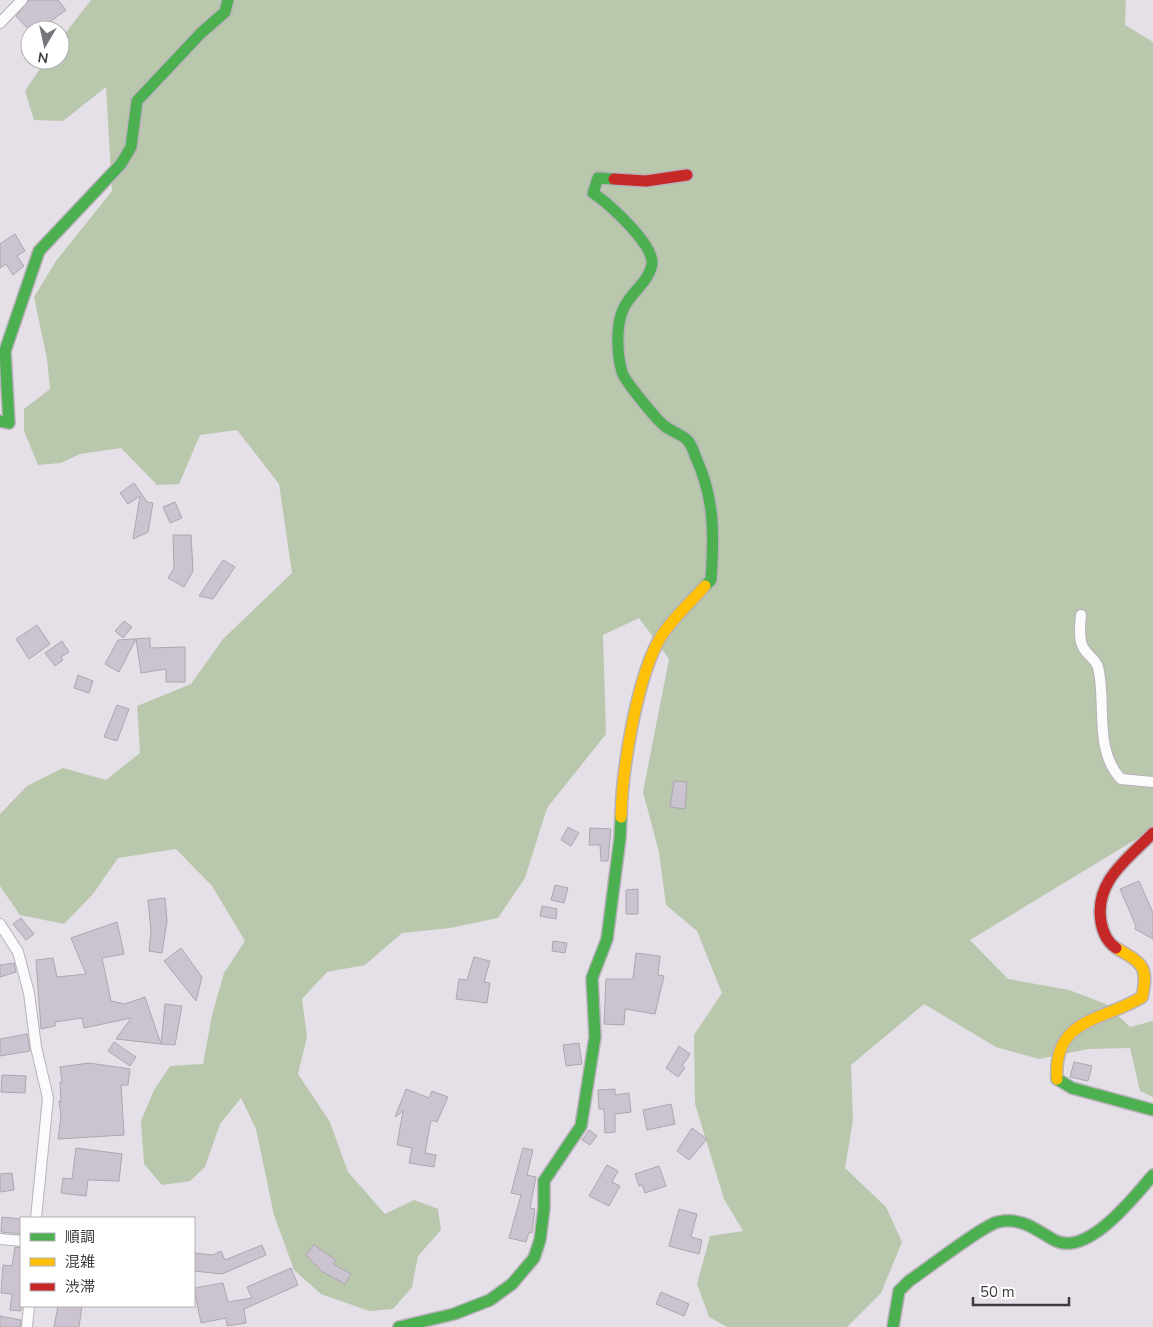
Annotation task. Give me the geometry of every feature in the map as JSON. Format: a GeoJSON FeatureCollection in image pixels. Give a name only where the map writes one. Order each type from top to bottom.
{"type":"FeatureCollection","features":[{"type":"Feature","properties":{"kind":"street"},"geometry":{"type":"LineString","coordinates":[[0,23],[22,0]]}},
{"type":"Feature","properties":{"kind":"street"},"geometry":{"type":"LineString","coordinates":[[0,421],[10,423],[5,351],[27,281],[39,251],[121,164],[131,147],[137,101],[201,33],[225,12],[228,0]]}},
{"type":"Feature","properties":{"kind":"street"},"geometry":{"type":"LineString","coordinates":[[399,1327],[454,1314],[490,1300],[512,1284],[534,1258],[540,1240],[544,1208],[544,1181],[581,1126],[595,1036],[592,978],[607,939],[620,838],[621,798],[634,718],[650,661],[662,635],[711,580],[714,528],[706,479],[688,440],[665,427],[642,398],[631,389],[622,372],[618,345],[622,311],[646,278],[652,263],[648,249],[630,226],[610,204],[593,193],[598,178],[646,181],[687,175]]}},
{"type":"Feature","properties":{"kind":"street"},"geometry":{"type":"LineString","coordinates":[[1081,615],[1080,632],[1082,648],[1098,665],[1102,732],[1115,773],[1121,779],[1153,782]]}},
{"type":"Feature","properties":{"kind":"street"},"geometry":{"type":"LineString","coordinates":[[1153,833],[1108,880],[1101,895],[1100,916],[1106,938],[1142,965],[1146,975],[1142,997],[1131,1004],[1084,1021],[1062,1046],[1056,1069],[1057,1080],[1072,1088],[1153,1110]]}},
{"type":"Feature","properties":{"kind":"street"},"geometry":{"type":"LineString","coordinates":[[0,924],[18,952],[29,993],[36,1047],[48,1098],[36,1217]]}},
{"type":"Feature","properties":{"kind":"street"},"geometry":{"type":"LineString","coordinates":[[893,1327],[899,1291],[909,1281],[995,1222],[1008,1220],[1032,1226],[1060,1243],[1071,1243],[1091,1237],[1104,1227],[1153,1175]]}},
{"type":"Feature","properties":{"kind":"street"},"geometry":{"type":"LineString","coordinates":[[0,1239],[20,1241]]}},
{"type":"Feature","properties":{"kind":"street"},"geometry":{"type":"LineString","coordinates":[[27,1327],[29,1307]]}},
{"type":"Feature","properties":{"kind":"green space"},"geometry":{"type":"Polygon","coordinates":[[[91,0],[1126,0],[1125,25],[1153,42],[1153,829],[970,940],[1008,979],[1069,990],[1106,1004],[1130,1027],[1153,1021],[1153,1097],[1140,1091],[1130,1048],[1088,1049],[1039,1059],[996,1047],[924,1004],[851,1065],[853,1120],[845,1168],[886,1207],[902,1242],[881,1293],[847,1327],[727,1327],[709,1317],[697,1284],[710,1236],[743,1231],[724,1199],[695,1104],[694,1035],[722,993],[697,931],[666,905],[659,852],[643,792],[669,659],[639,618],[603,635],[606,734],[547,808],[525,878],[498,918],[450,928],[402,933],[365,965],[327,972],[302,999],[307,1037],[298,1074],[330,1122],[348,1172],[385,1214],[414,1200],[438,1209],[441,1230],[418,1256],[412,1287],[393,1309],[369,1311],[321,1294],[294,1270],[274,1215],[256,1129],[241,1098],[220,1124],[205,1167],[190,1181],[162,1185],[144,1164],[141,1121],[154,1090],[170,1066],[203,1064],[212,1015],[224,973],[245,941],[212,886],[176,849],[118,858],[93,894],[64,924],[20,915],[0,886],[0,814],[27,786],[63,768],[106,780],[140,753],[137,706],[191,684],[223,639],[292,573],[279,484],[237,430],[200,435],[179,484],[157,485],[121,448],[80,454],[61,463],[38,465],[24,431],[24,409],[50,389],[47,359],[34,297],[56,261],[112,191],[106,87],[63,121],[34,120],[25,91],[39,70],[70,70],[70,27],[91,0]]]}},
{"type":"Feature","properties":{"kind":"building"},"geometry":{"type":"Polygon","coordinates":[[[29,0],[58,0],[66,10],[52,20],[20,20],[16,16],[29,0]]]}},
{"type":"Feature","properties":{"kind":"building"},"geometry":{"type":"Polygon","coordinates":[[[15,234],[25,251],[17,256],[24,266],[13,275],[6,264],[0,268],[0,244],[15,234]]]}},
{"type":"Feature","properties":{"kind":"building"},"geometry":{"type":"Polygon","coordinates":[[[134,483],[147,502],[153,503],[148,532],[133,539],[140,496],[128,504],[120,493],[134,483]]]}},
{"type":"Feature","properties":{"kind":"building"},"geometry":{"type":"Polygon","coordinates":[[[175,502],[182,518],[170,523],[163,507],[175,502]]]}},
{"type":"Feature","properties":{"kind":"building"},"geometry":{"type":"Polygon","coordinates":[[[173,535],[191,535],[193,571],[184,587],[168,578],[174,568],[173,535]]]}},
{"type":"Feature","properties":{"kind":"building"},"geometry":{"type":"Polygon","coordinates":[[[223,560],[235,567],[213,599],[199,596],[223,560]]]}},
{"type":"Feature","properties":{"kind":"building"},"geometry":{"type":"Polygon","coordinates":[[[124,621],[132,627],[123,638],[115,631],[124,621]]]}},
{"type":"Feature","properties":{"kind":"building"},"geometry":{"type":"Polygon","coordinates":[[[37,625],[50,644],[29,659],[16,639],[37,625]]]}},
{"type":"Feature","properties":{"kind":"building"},"geometry":{"type":"Polygon","coordinates":[[[150,638],[150,648],[185,647],[185,682],[166,682],[166,669],[141,673],[136,639],[119,672],[105,664],[118,640],[150,638]]]}},
{"type":"Feature","properties":{"kind":"building"},"geometry":{"type":"Polygon","coordinates":[[[62,641],[69,652],[61,657],[63,660],[55,666],[45,653],[62,641]]]}},
{"type":"Feature","properties":{"kind":"building"},"geometry":{"type":"Polygon","coordinates":[[[78,675],[93,681],[89,693],[74,688],[78,675]]]}},
{"type":"Feature","properties":{"kind":"building"},"geometry":{"type":"Polygon","coordinates":[[[117,705],[129,709],[117,741],[104,737],[117,705]]]}},
{"type":"Feature","properties":{"kind":"building"},"geometry":{"type":"Polygon","coordinates":[[[674,781],[687,782],[685,809],[670,807],[674,781]]]}},
{"type":"Feature","properties":{"kind":"building"},"geometry":{"type":"Polygon","coordinates":[[[568,827],[579,833],[571,846],[561,840],[568,827]]]}},
{"type":"Feature","properties":{"kind":"building"},"geometry":{"type":"Polygon","coordinates":[[[590,828],[611,829],[608,861],[601,861],[600,845],[589,845],[590,828]]]}},
{"type":"Feature","properties":{"kind":"building"},"geometry":{"type":"Polygon","coordinates":[[[1139,881],[1153,913],[1153,939],[1135,929],[1136,926],[1120,889],[1139,881]]]}},
{"type":"Feature","properties":{"kind":"building"},"geometry":{"type":"Polygon","coordinates":[[[555,885],[568,888],[564,903],[551,900],[555,885]]]}},
{"type":"Feature","properties":{"kind":"building"},"geometry":{"type":"Polygon","coordinates":[[[638,889],[638,914],[626,914],[626,890],[638,889]]]}},
{"type":"Feature","properties":{"kind":"building"},"geometry":{"type":"Polygon","coordinates":[[[165,898],[167,921],[162,953],[149,951],[151,932],[148,900],[165,898]]]}},
{"type":"Feature","properties":{"kind":"building"},"geometry":{"type":"Polygon","coordinates":[[[542,906],[557,909],[556,919],[540,916],[542,906]]]}},
{"type":"Feature","properties":{"kind":"building"},"geometry":{"type":"Polygon","coordinates":[[[21,918],[34,934],[26,940],[13,924],[21,918]]]}},
{"type":"Feature","properties":{"kind":"building"},"geometry":{"type":"Polygon","coordinates":[[[117,922],[124,954],[102,958],[111,1001],[125,1004],[145,997],[161,1044],[116,1039],[131,1018],[84,1028],[82,1018],[55,1022],[55,1026],[41,1029],[36,960],[53,958],[57,977],[86,974],[71,938],[117,922]]]}},
{"type":"Feature","properties":{"kind":"building"},"geometry":{"type":"Polygon","coordinates":[[[553,941],[567,943],[565,953],[552,951],[553,941]]]}},
{"type":"Feature","properties":{"kind":"building"},"geometry":{"type":"Polygon","coordinates":[[[181,948],[202,977],[196,1001],[164,961],[181,948]]]}},
{"type":"Feature","properties":{"kind":"building"},"geometry":{"type":"Polygon","coordinates":[[[636,953],[660,956],[658,975],[664,976],[655,1014],[625,1009],[624,1025],[604,1024],[606,979],[633,979],[636,953]]]}},
{"type":"Feature","properties":{"kind":"building"},"geometry":{"type":"Polygon","coordinates":[[[474,957],[490,961],[484,982],[490,983],[487,1003],[456,999],[459,979],[467,980],[474,957]]]}},
{"type":"Feature","properties":{"kind":"building"},"geometry":{"type":"Polygon","coordinates":[[[14,963],[16,972],[0,977],[0,965],[14,963]]]}},
{"type":"Feature","properties":{"kind":"building"},"geometry":{"type":"Polygon","coordinates":[[[165,1004],[182,1006],[175,1045],[161,1044],[165,1004]]]}},
{"type":"Feature","properties":{"kind":"building"},"geometry":{"type":"Polygon","coordinates":[[[27,1034],[30,1051],[0,1056],[0,1039],[27,1034]]]}},
{"type":"Feature","properties":{"kind":"building"},"geometry":{"type":"Polygon","coordinates":[[[114,1042],[136,1057],[130,1066],[108,1051],[114,1042]]]}},
{"type":"Feature","properties":{"kind":"building"},"geometry":{"type":"Polygon","coordinates":[[[579,1043],[582,1064],[566,1066],[563,1045],[579,1043]]]}},
{"type":"Feature","properties":{"kind":"building"},"geometry":{"type":"Polygon","coordinates":[[[679,1046],[690,1054],[682,1066],[685,1068],[678,1077],[666,1068],[679,1046]]]}},
{"type":"Feature","properties":{"kind":"building"},"geometry":{"type":"Polygon","coordinates":[[[1074,1062],[1092,1066],[1088,1081],[1070,1077],[1074,1062]]]}},
{"type":"Feature","properties":{"kind":"building"},"geometry":{"type":"Polygon","coordinates":[[[89,1063],[130,1069],[128,1085],[121,1085],[124,1135],[58,1139],[61,1116],[59,1101],[61,1102],[60,1082],[62,1082],[60,1067],[89,1063]]]}},
{"type":"Feature","properties":{"kind":"building"},"geometry":{"type":"Polygon","coordinates":[[[2,1075],[26,1076],[25,1093],[1,1092],[2,1075]]]}},
{"type":"Feature","properties":{"kind":"building"},"geometry":{"type":"Polygon","coordinates":[[[406,1089],[429,1098],[432,1091],[448,1097],[437,1122],[431,1120],[425,1153],[436,1155],[434,1167],[409,1163],[412,1148],[397,1145],[403,1111],[395,1117],[406,1089]]]}},
{"type":"Feature","properties":{"kind":"building"},"geometry":{"type":"Polygon","coordinates":[[[615,1089],[615,1095],[629,1093],[631,1112],[615,1114],[615,1132],[605,1133],[604,1109],[599,1109],[598,1090],[615,1089]]]}},
{"type":"Feature","properties":{"kind":"building"},"geometry":{"type":"Polygon","coordinates":[[[671,1104],[675,1124],[647,1130],[643,1110],[671,1104]]]}},
{"type":"Feature","properties":{"kind":"building"},"geometry":{"type":"Polygon","coordinates":[[[692,1128],[707,1139],[689,1160],[677,1151],[692,1128]]]}},
{"type":"Feature","properties":{"kind":"building"},"geometry":{"type":"Polygon","coordinates":[[[589,1130],[597,1136],[590,1145],[582,1140],[589,1130]]]}},
{"type":"Feature","properties":{"kind":"building"},"geometry":{"type":"Polygon","coordinates":[[[76,1148],[122,1154],[119,1181],[88,1180],[86,1196],[61,1193],[63,1178],[72,1179],[76,1148]]]}},
{"type":"Feature","properties":{"kind":"building"},"geometry":{"type":"Polygon","coordinates":[[[523,1148],[533,1150],[527,1175],[536,1177],[530,1208],[535,1209],[532,1233],[529,1232],[526,1242],[509,1238],[521,1195],[511,1193],[523,1148]]]}},
{"type":"Feature","properties":{"kind":"building"},"geometry":{"type":"Polygon","coordinates":[[[607,1165],[618,1171],[612,1182],[620,1186],[609,1206],[589,1196],[607,1165]]]}},
{"type":"Feature","properties":{"kind":"building"},"geometry":{"type":"Polygon","coordinates":[[[659,1166],[666,1186],[645,1193],[642,1185],[639,1186],[635,1174],[659,1166]]]}},
{"type":"Feature","properties":{"kind":"building"},"geometry":{"type":"Polygon","coordinates":[[[12,1173],[14,1190],[0,1192],[0,1174],[12,1173]]]}},
{"type":"Feature","properties":{"kind":"building"},"geometry":{"type":"Polygon","coordinates":[[[679,1209],[697,1214],[691,1237],[702,1240],[699,1254],[669,1246],[679,1209]]]}},
{"type":"Feature","properties":{"kind":"building"},"geometry":{"type":"Polygon","coordinates":[[[2,1217],[20,1219],[20,1234],[1,1232],[2,1217]]]}},
{"type":"Feature","properties":{"kind":"building"},"geometry":{"type":"Polygon","coordinates":[[[262,1245],[266,1255],[222,1274],[195,1271],[195,1253],[213,1255],[221,1251],[225,1260],[262,1245]]]}},
{"type":"Feature","properties":{"kind":"building"},"geometry":{"type":"Polygon","coordinates":[[[314,1245],[336,1260],[333,1264],[351,1274],[345,1284],[323,1272],[306,1255],[314,1245]]]}},
{"type":"Feature","properties":{"kind":"building"},"geometry":{"type":"Polygon","coordinates":[[[15,1247],[20,1248],[21,1311],[10,1310],[12,1294],[1,1293],[3,1265],[12,1266],[15,1247]]]}},
{"type":"Feature","properties":{"kind":"building"},"geometry":{"type":"Polygon","coordinates":[[[291,1268],[298,1285],[244,1309],[246,1323],[227,1326],[226,1318],[201,1323],[195,1288],[223,1283],[228,1302],[252,1298],[247,1287],[291,1268]]]}},
{"type":"Feature","properties":{"kind":"building"},"geometry":{"type":"Polygon","coordinates":[[[661,1292],[689,1304],[684,1316],[656,1304],[661,1292]]]}},
{"type":"Feature","properties":{"kind":"building"},"geometry":{"type":"Polygon","coordinates":[[[58,1307],[82,1307],[79,1327],[54,1327],[58,1307]]]}},
{"type":"Feature","properties":{"kind":"building"},"geometry":{"type":"Polygon","coordinates":[[[0,1316],[21,1320],[20,1327],[0,1327],[0,1316]]]}},
{"type":"Feature","properties":{"kind":"traffic: fast"},"geometry":{"type":"LineString","coordinates":[[0,421],[9,423],[5,351],[39,251],[121,164],[131,147],[137,101],[201,33],[225,12],[228,0]]}},
{"type":"Feature","properties":{"kind":"traffic: fast"},"geometry":{"type":"LineString","coordinates":[[614,179],[598,178],[593,193],[619,215],[638,235],[651,256],[652,264],[647,277],[625,306],[620,318],[618,334],[620,365],[624,376],[642,401],[666,427],[684,437],[693,449],[707,488],[712,518],[711,580],[705,586]]}},
{"type":"Feature","properties":{"kind":"traffic: fast"},"geometry":{"type":"LineString","coordinates":[[399,1327],[454,1314],[490,1300],[512,1284],[534,1258],[540,1240],[544,1208],[544,1181],[581,1126],[595,1037],[592,978],[607,939],[621,817]]}},
{"type":"Feature","properties":{"kind":"traffic: fast"},"geometry":{"type":"LineString","coordinates":[[1057,1079],[1072,1088],[1153,1110]]}},
{"type":"Feature","properties":{"kind":"traffic: fast"},"geometry":{"type":"LineString","coordinates":[[893,1327],[899,1291],[909,1281],[954,1248],[991,1225],[998,1222],[1014,1221],[1034,1228],[1054,1240],[1067,1243],[1081,1241],[1109,1222],[1153,1175]]}},
{"type":"Feature","properties":{"kind":"traffic: slow"},"geometry":{"type":"LineString","coordinates":[[621,817],[628,749],[638,697],[645,673],[662,635],[705,586]]}},
{"type":"Feature","properties":{"kind":"traffic: slow"},"geometry":{"type":"LineString","coordinates":[[1057,1079],[1058,1059],[1063,1043],[1072,1032],[1097,1017],[1142,997],[1145,978],[1141,966],[1116,948]]}},
{"type":"Feature","properties":{"kind":"traffic: jam"},"geometry":{"type":"LineString","coordinates":[[614,179],[646,181],[687,175]]}},
{"type":"Feature","properties":{"kind":"traffic: jam"},"geometry":{"type":"LineString","coordinates":[[1116,948],[1108,940],[1101,922],[1100,907],[1103,894],[1115,872],[1153,833]]}}]}
